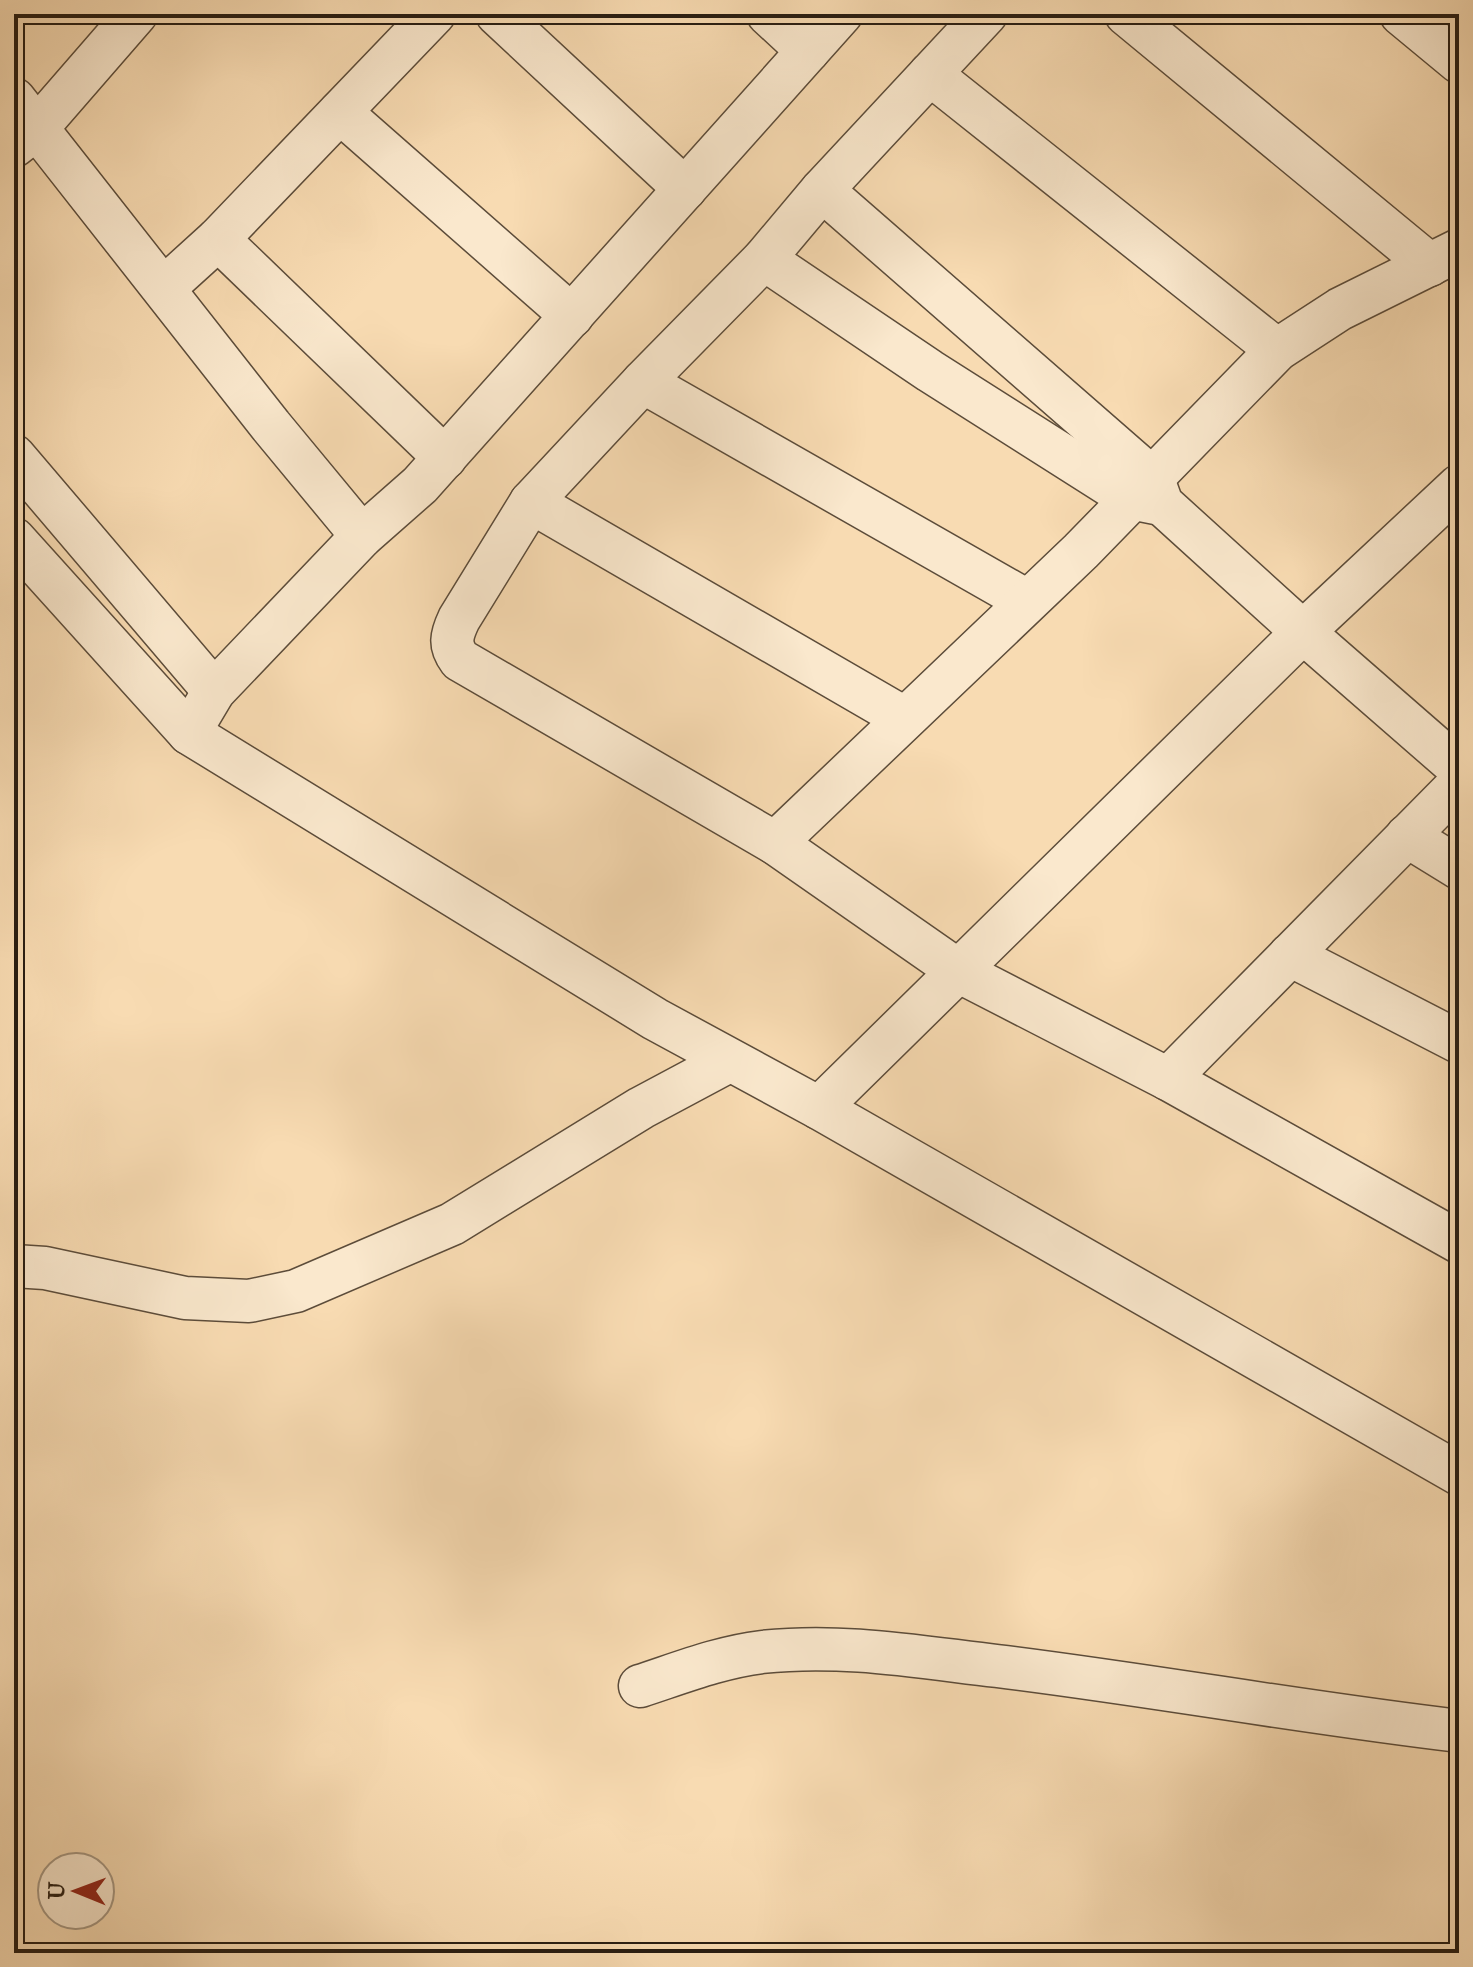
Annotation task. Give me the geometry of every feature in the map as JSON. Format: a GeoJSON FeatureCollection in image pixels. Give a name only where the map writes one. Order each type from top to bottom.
{"type":"FeatureCollection","features":[{"type":"Feature","properties":{"kind":"street"},"geometry":{"type":"LineString","coordinates":[[136,14],[22,125],[164,288],[271,426],[362,536]]}},
{"type":"Feature","properties":{"kind":"street"},"geometry":{"type":"LineString","coordinates":[[164,288],[218,239],[434,14]]}},
{"type":"Feature","properties":{"kind":"street"},"geometry":{"type":"LineString","coordinates":[[497,14],[685,189]]}},
{"type":"Feature","properties":{"kind":"street"},"geometry":{"type":"LineString","coordinates":[[768,14],[808,51]]}},
{"type":"Feature","properties":{"kind":"street"},"geometry":{"type":"LineString","coordinates":[[189,733],[214,691],[362,536],[420,485],[841,14]]}},
{"type":"Feature","properties":{"kind":"street"},"geometry":{"type":"LineString","coordinates":[[986,14],[822,190],[764,259],[531,502],[452,634],[451,648],[460,660],[775,843],[960,972],[1168,1079],[1459,1242]]}},
{"type":"Feature","properties":{"kind":"street"},"geometry":{"type":"LineString","coordinates":[[775,843],[1027,601],[1149,494],[1277,350],[1340,309],[1445,258],[1126,14]]}},
{"type":"Feature","properties":{"kind":"street"},"geometry":{"type":"LineString","coordinates":[[1401,14],[1459,62]]}},
{"type":"Feature","properties":{"kind":"street"},"geometry":{"type":"LineString","coordinates":[[930,74],[1277,350]]}},
{"type":"Feature","properties":{"kind":"street"},"geometry":{"type":"LineString","coordinates":[[340,112],[572,316]]}},
{"type":"Feature","properties":{"kind":"street"},"geometry":{"type":"LineString","coordinates":[[822,190],[1149,494],[1459,768]]}},
{"type":"Feature","properties":{"kind":"street"},"geometry":{"type":"LineString","coordinates":[[218,239],[445,458]]}},
{"type":"Feature","properties":{"kind":"street"},"geometry":{"type":"LineString","coordinates":[[764,259],[930,371],[1149,494]]}},
{"type":"Feature","properties":{"kind":"street"},"geometry":{"type":"LineString","coordinates":[[643,382],[1027,601]]}},
{"type":"Feature","properties":{"kind":"street"},"geometry":{"type":"LineString","coordinates":[[14,456],[214,691]]}},
{"type":"Feature","properties":{"kind":"street"},"geometry":{"type":"LineString","coordinates":[[819,1108],[1303,632],[1459,486]]}},
{"type":"Feature","properties":{"kind":"street"},"geometry":{"type":"LineString","coordinates":[[531,502],[904,718]]}},
{"type":"Feature","properties":{"kind":"street"},"geometry":{"type":"LineString","coordinates":[[14,539],[189,733],[577,972],[729,1061],[819,1108],[1459,1474]]}},
{"type":"Feature","properties":{"kind":"street"},"geometry":{"type":"LineString","coordinates":[[1168,1079],[1459,784]]}},
{"type":"Feature","properties":{"kind":"street"},"geometry":{"type":"LineString","coordinates":[[1407,836],[1459,868]]}},
{"type":"Feature","properties":{"kind":"street"},"geometry":{"type":"LineString","coordinates":[[1290,955],[1459,1042]]}},
{"type":"Feature","properties":{"kind":"street"},"geometry":{"type":"LineString","coordinates":[[14,1266],[45,1268],[185,1298],[249,1301],[296,1291],[452,1224],[641,1108],[729,1061]]}},
{"type":"Feature","properties":{"kind":"street"},"geometry":{"type":"LineString","coordinates":[[640,1686],[716,1661],[762,1652],[824,1648],[1056,1673],[1371,1721],[1459,1731]]}}]}
